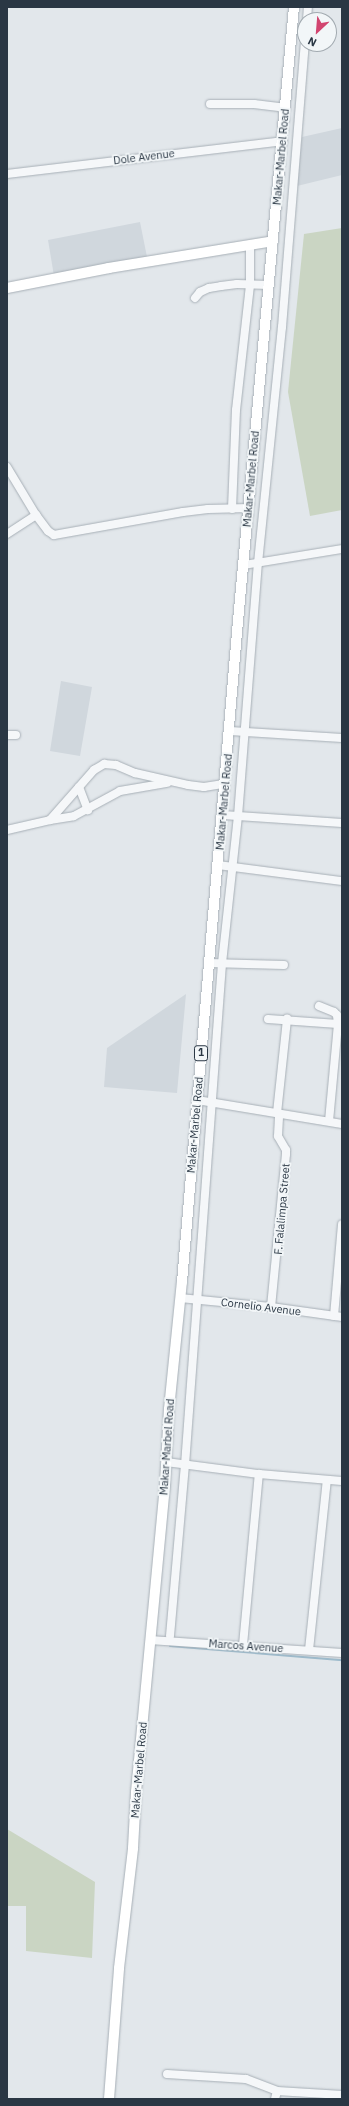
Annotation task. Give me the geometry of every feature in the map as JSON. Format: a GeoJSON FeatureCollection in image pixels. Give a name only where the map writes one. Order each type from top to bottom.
{"type":"FeatureCollection","features":[{"type":"Feature","properties":{"kind":"main road","name":"Makar-Marbel Road"},"geometry":{"type":"LineString","coordinates":[[109,2099],[119,1968],[132,1856],[136,1792],[223,815],[224,784],[230,731],[294,7]]}},
{"type":"Feature","properties":{"kind":"main road"},"geometry":{"type":"LineString","coordinates":[[7,288],[109,268],[273,241]]}},
{"type":"Feature","properties":{"kind":"street"},"geometry":{"type":"LineString","coordinates":[[170,1636],[185,1465],[196,1299],[213,1102],[222,963],[238,816],[258,563],[282,326],[304,52]]}},
{"type":"Feature","properties":{"kind":"street"},"geometry":{"type":"LineString","coordinates":[[210,104],[254,104],[285,108]]}},
{"type":"Feature","properties":{"kind":"street","name":"Dole Avenue"},"geometry":{"type":"LineString","coordinates":[[7,174],[282,141]]}},
{"type":"Feature","properties":{"kind":"street"},"geometry":{"type":"LineString","coordinates":[[232,509],[236,410],[250,285],[250,245]]}},
{"type":"Feature","properties":{"kind":"street"},"geometry":{"type":"LineString","coordinates":[[195,298],[200,292],[209,288],[237,284],[270,285]]}},
{"type":"Feature","properties":{"kind":"street"},"geometry":{"type":"LineString","coordinates":[[7,467],[36,515],[50,533],[56,536],[183,512],[249,508]]}},
{"type":"Feature","properties":{"kind":"street"},"geometry":{"type":"LineString","coordinates":[[7,534],[36,515]]}},
{"type":"Feature","properties":{"kind":"street"},"geometry":{"type":"LineString","coordinates":[[244,565],[342,549]]}},
{"type":"Feature","properties":{"kind":"street"},"geometry":{"type":"LineString","coordinates":[[230,731],[342,738]]}},
{"type":"Feature","properties":{"kind":"street"},"geometry":{"type":"LineString","coordinates":[[7,734],[16,735]]}},
{"type":"Feature","properties":{"kind":"street"},"geometry":{"type":"LineString","coordinates":[[50,820],[78,786],[94,770],[104,764],[111,764],[170,782],[204,787],[224,784]]}},
{"type":"Feature","properties":{"kind":"street"},"geometry":{"type":"LineString","coordinates":[[7,830],[74,816],[88,810],[120,791],[170,782]]}},
{"type":"Feature","properties":{"kind":"street"},"geometry":{"type":"LineString","coordinates":[[78,786],[88,810]]}},
{"type":"Feature","properties":{"kind":"street"},"geometry":{"type":"LineString","coordinates":[[223,815],[342,823]]}},
{"type":"Feature","properties":{"kind":"street"},"geometry":{"type":"LineString","coordinates":[[218,865],[342,881]]}},
{"type":"Feature","properties":{"kind":"street"},"geometry":{"type":"LineString","coordinates":[[209,963],[284,965]]}},
{"type":"Feature","properties":{"kind":"street"},"geometry":{"type":"LineString","coordinates":[[319,1006],[334,1012],[337,1015],[340,1024],[329,1121]]}},
{"type":"Feature","properties":{"kind":"street"},"geometry":{"type":"LineString","coordinates":[[268,1019],[287,1019],[340,1024]]}},
{"type":"Feature","properties":{"kind":"street","name":"F. Falalimpa Street"},"geometry":{"type":"LineString","coordinates":[[271,1307],[286,1154],[286,1150],[278,1136],[278,1113],[287,1019]]}},
{"type":"Feature","properties":{"kind":"street"},"geometry":{"type":"LineString","coordinates":[[197,1100],[342,1124]]}},
{"type":"Feature","properties":{"kind":"street"},"geometry":{"type":"LineString","coordinates":[[338,1317],[342,1224]]}},
{"type":"Feature","properties":{"kind":"street","name":"Cornelio Avenue"},"geometry":{"type":"LineString","coordinates":[[180,1298],[271,1307],[338,1317]]}},
{"type":"Feature","properties":{"kind":"street"},"geometry":{"type":"LineString","coordinates":[[166,1462],[260,1474],[342,1481]]}},
{"type":"Feature","properties":{"kind":"street"},"geometry":{"type":"LineString","coordinates":[[243,1645],[260,1474]]}},
{"type":"Feature","properties":{"kind":"street"},"geometry":{"type":"LineString","coordinates":[[309,1650],[327,1480]]}},
{"type":"Feature","properties":{"kind":"street","name":"Marcos Avenue"},"geometry":{"type":"LineString","coordinates":[[150,1640],[243,1645],[342,1653]]}},
{"type":"Feature","properties":{"kind":"street"},"geometry":{"type":"LineString","coordinates":[[167,2074],[246,2079],[276,2095],[342,2095]]}},
{"type":"Feature","properties":{"kind":"shaded area"},"geometry":{"type":"Polygon","coordinates":[[[342,128],[342,175],[297,186],[302,137],[342,128]]]}},
{"type":"Feature","properties":{"kind":"shaded area"},"geometry":{"type":"Polygon","coordinates":[[[140,222],[147,257],[54,276],[48,240],[140,222]]]}},
{"type":"Feature","properties":{"kind":"shaded area"},"geometry":{"type":"Polygon","coordinates":[[[61,681],[92,687],[80,756],[50,751],[61,681]]]}},
{"type":"Feature","properties":{"kind":"shaded area"},"geometry":{"type":"Polygon","coordinates":[[[186,994],[177,1093],[104,1087],[107,1048],[186,994]]]}},
{"type":"Feature","properties":{"kind":"green space"},"geometry":{"type":"Polygon","coordinates":[[[342,228],[342,510],[310,516],[288,392],[304,234],[342,228]]]}},
{"type":"Feature","properties":{"kind":"green space"},"geometry":{"type":"Polygon","coordinates":[[[7,1829],[95,1882],[92,1958],[26,1951],[26,1906],[7,1906],[7,1829]]]}},
{"type":"Feature","properties":{"kind":"waterway"},"geometry":{"type":"LineString","coordinates":[[170,1646],[342,1660]]}}]}
